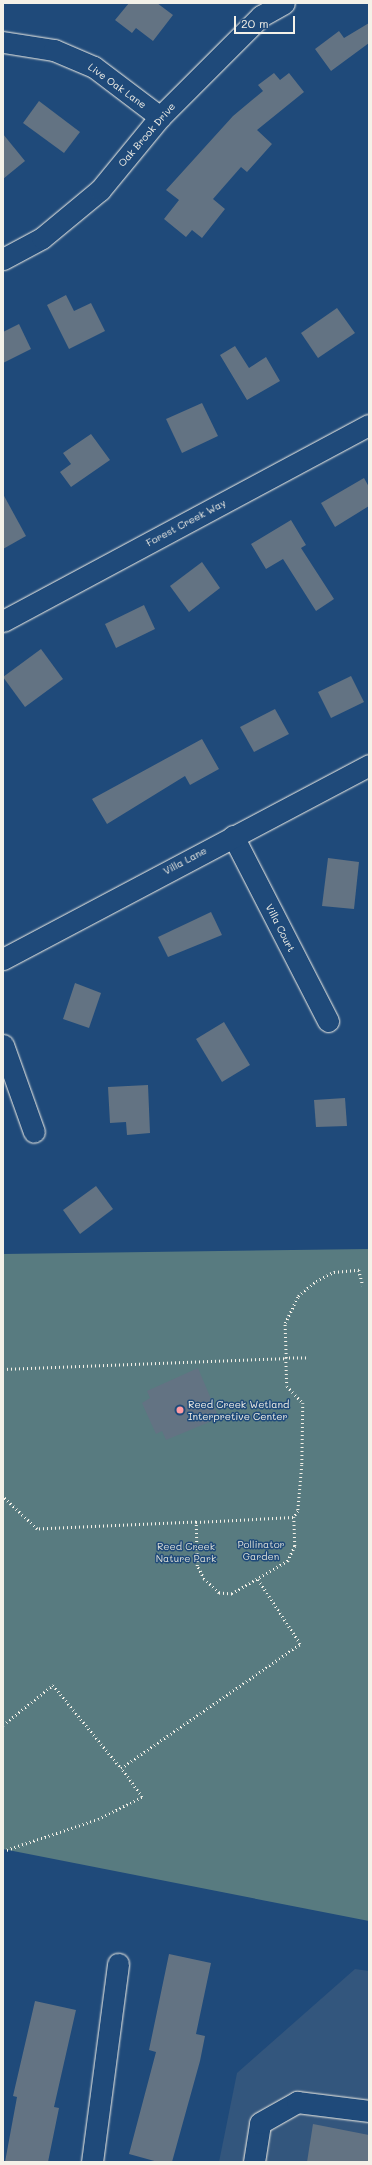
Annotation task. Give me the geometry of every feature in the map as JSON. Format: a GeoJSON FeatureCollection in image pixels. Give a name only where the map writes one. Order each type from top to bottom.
{"type":"FeatureCollection","features":[{"type":"Feature","properties":{"kind":"street","name":"Oak Brook Drive"},"geometry":{"type":"LineString","coordinates":[[3,259],[42,238],[100,190],[160,117],[261,16],[284,3]]}},
{"type":"Feature","properties":{"kind":"street","name":"Live Oak Lane"},"geometry":{"type":"LineString","coordinates":[[3,42],[54,50],[94,67],[160,117]]}},
{"type":"Feature","properties":{"kind":"street","name":"Forest Creek Way"},"geometry":{"type":"LineString","coordinates":[[3,621],[369,425]]}},
{"type":"Feature","properties":{"kind":"street","name":"Villa Lane"},"geometry":{"type":"LineString","coordinates":[[3,959],[369,765]]}},
{"type":"Feature","properties":{"kind":"street","name":"Villa Court"},"geometry":{"type":"LineString","coordinates":[[233,836],[328,1021]]}},
{"type":"Feature","properties":{"kind":"street"},"geometry":{"type":"LineString","coordinates":[[3,1045],[34,1132]]}},
{"type":"Feature","properties":{"kind":"street"},"geometry":{"type":"LineString","coordinates":[[92,2162],[118,1964]]}},
{"type":"Feature","properties":{"kind":"street"},"geometry":{"type":"LineString","coordinates":[[254,2162],[260,2123],[297,2102],[369,2111]]}},
{"type":"Feature","properties":{"kind":"path"},"geometry":{"type":"LineString","coordinates":[[196,1522],[197,1566],[211,1588],[219,1593],[232,1594],[288,1561],[295,1546],[294,1517],[298,1511],[302,1465],[303,1404],[287,1386],[285,1323],[298,1296],[316,1281],[334,1272],[359,1270],[363,1286]]}},
{"type":"Feature","properties":{"kind":"path"},"geometry":{"type":"LineString","coordinates":[[3,1368],[306,1358]]}},
{"type":"Feature","properties":{"kind":"path"},"geometry":{"type":"LineString","coordinates":[[3,1497],[37,1528],[294,1517]]}},
{"type":"Feature","properties":{"kind":"path"},"geometry":{"type":"LineString","coordinates":[[121,1768],[300,1644],[258,1580]]}},
{"type":"Feature","properties":{"kind":"path"},"geometry":{"type":"LineString","coordinates":[[3,1725],[53,1685],[121,1768],[142,1797],[98,1819],[3,1851]]}},
{"type":"Feature","properties":{"kind":"shaded area"},"geometry":{"type":"Polygon","coordinates":[[[355,1969],[369,1971],[369,2162],[219,2162],[237,2073],[355,1969]]]}},
{"type":"Feature","properties":{"kind":"green space","name":"Reed Creek Nature Park"},"geometry":{"type":"Polygon","coordinates":[[[369,1249],[369,1921],[3,1849],[3,1254],[369,1249]]]}},
{"type":"Feature","properties":{"kind":"building"},"geometry":{"type":"Polygon","coordinates":[[[129,3],[157,3],[173,15],[153,41],[136,28],[132,33],[115,20],[129,3]]]}},
{"type":"Feature","properties":{"kind":"building"},"geometry":{"type":"Polygon","coordinates":[[[369,23],[369,43],[331,71],[315,49],[339,31],[344,38],[369,23]]]}},
{"type":"Feature","properties":{"kind":"building"},"geometry":{"type":"Polygon","coordinates":[[[274,73],[280,80],[289,73],[304,92],[257,130],[272,144],[247,172],[241,167],[213,199],[225,209],[202,238],[192,230],[186,237],[164,219],[179,200],[166,190],[233,116],[263,91],[258,85],[274,73]]]}},
{"type":"Feature","properties":{"kind":"building"},"geometry":{"type":"Polygon","coordinates":[[[39,101],[80,132],[64,153],[23,123],[39,101]]]}},
{"type":"Feature","properties":{"kind":"building"},"geometry":{"type":"Polygon","coordinates":[[[3,134],[25,161],[3,179],[3,134]]]}},
{"type":"Feature","properties":{"kind":"building"},"geometry":{"type":"Polygon","coordinates":[[[66,295],[74,311],[91,303],[105,331],[69,349],[47,305],[66,295]]]}},
{"type":"Feature","properties":{"kind":"building"},"geometry":{"type":"Polygon","coordinates":[[[337,308],[355,333],[318,358],[301,333],[337,308]]]}},
{"type":"Feature","properties":{"kind":"building"},"geometry":{"type":"Polygon","coordinates":[[[19,324],[31,349],[3,363],[3,332],[19,324]]]}},
{"type":"Feature","properties":{"kind":"building"},"geometry":{"type":"Polygon","coordinates":[[[235,346],[249,368],[266,357],[280,381],[247,400],[220,355],[235,346]]]}},
{"type":"Feature","properties":{"kind":"building"},"geometry":{"type":"Polygon","coordinates":[[[202,403],[218,436],[182,453],[166,419],[202,403]]]}},
{"type":"Feature","properties":{"kind":"building"},"geometry":{"type":"Polygon","coordinates":[[[91,434],[110,460],[71,487],[60,472],[71,464],[63,453],[91,434]]]}},
{"type":"Feature","properties":{"kind":"building"},"geometry":{"type":"Polygon","coordinates":[[[364,478],[369,487],[369,506],[335,527],[321,503],[364,478]]]}},
{"type":"Feature","properties":{"kind":"building"},"geometry":{"type":"Polygon","coordinates":[[[3,494],[26,536],[3,549],[3,494]]]}},
{"type":"Feature","properties":{"kind":"building"},"geometry":{"type":"Polygon","coordinates":[[[291,520],[306,545],[301,548],[334,599],[316,611],[283,559],[266,569],[251,544],[291,520]]]}},
{"type":"Feature","properties":{"kind":"building"},"geometry":{"type":"Polygon","coordinates":[[[202,562],[220,588],[189,612],[170,586],[202,562]]]}},
{"type":"Feature","properties":{"kind":"building"},"geometry":{"type":"Polygon","coordinates":[[[144,605],[155,629],[116,648],[105,624],[144,605]]]}},
{"type":"Feature","properties":{"kind":"building"},"geometry":{"type":"Polygon","coordinates":[[[41,649],[63,679],[25,707],[3,677],[41,649]]]}},
{"type":"Feature","properties":{"kind":"building"},"geometry":{"type":"Polygon","coordinates":[[[351,676],[364,702],[331,718],[318,692],[351,676]]]}},
{"type":"Feature","properties":{"kind":"building"},"geometry":{"type":"Polygon","coordinates":[[[275,709],[289,734],[254,752],[240,727],[275,709]]]}},
{"type":"Feature","properties":{"kind":"building"},"geometry":{"type":"Polygon","coordinates":[[[202,739],[219,769],[190,785],[185,776],[107,824],[92,799],[202,739]]]}},
{"type":"Feature","properties":{"kind":"building"},"geometry":{"type":"Polygon","coordinates":[[[328,858],[359,862],[354,909],[322,906],[328,858]]]}},
{"type":"Feature","properties":{"kind":"building"},"geometry":{"type":"Polygon","coordinates":[[[211,912],[222,935],[168,957],[158,937],[211,912]]]}},
{"type":"Feature","properties":{"kind":"building"},"geometry":{"type":"Polygon","coordinates":[[[75,983],[101,993],[89,1028],[63,1019],[75,983]]]}},
{"type":"Feature","properties":{"kind":"building"},"geometry":{"type":"Polygon","coordinates":[[[224,1022],[250,1065],[222,1082],[196,1039],[224,1022]]]}},
{"type":"Feature","properties":{"kind":"building"},"geometry":{"type":"Polygon","coordinates":[[[148,1085],[150,1133],[127,1135],[126,1122],[110,1123],[108,1087],[148,1085]]]}},
{"type":"Feature","properties":{"kind":"building"},"geometry":{"type":"Polygon","coordinates":[[[345,1098],[347,1126],[316,1127],[314,1100],[345,1098]]]}},
{"type":"Feature","properties":{"kind":"building"},"geometry":{"type":"Polygon","coordinates":[[[96,1186],[113,1209],[80,1234],[63,1210],[96,1186]]]}},
{"type":"Feature","properties":{"kind":"building","name":"Reed Creek Wetland Interpretive Center"},"geometry":{"type":"Polygon","coordinates":[[[198,1368],[219,1418],[166,1440],[162,1431],[156,1434],[142,1403],[150,1398],[147,1391],[198,1368]]]}},
{"type":"Feature","properties":{"kind":"building"},"geometry":{"type":"Polygon","coordinates":[[[169,1954],[211,1963],[196,2034],[205,2036],[200,2061],[172,2162],[158,2162],[129,2154],[156,2052],[149,2050],[169,1954]]]}},
{"type":"Feature","properties":{"kind":"building"},"geometry":{"type":"Polygon","coordinates":[[[35,2001],[76,2010],[54,2107],[59,2108],[48,2162],[5,2162],[17,2097],[13,2096],[35,2001]]]}},
{"type":"Feature","properties":{"kind":"building"},"geometry":{"type":"Polygon","coordinates":[[[313,2124],[369,2135],[369,2162],[307,2162],[313,2124]]]}},
{"type":"Feature","properties":{"kind":"place","name":"Reed Creek Wetland Interpretive Center"},"geometry":{"type":"Point","coordinates":[180,1410]}},
{"type":"Feature","properties":{"kind":"park label","name":"Pollinator Garden"},"geometry":{"type":"Point","coordinates":[261,1550]}}]}
